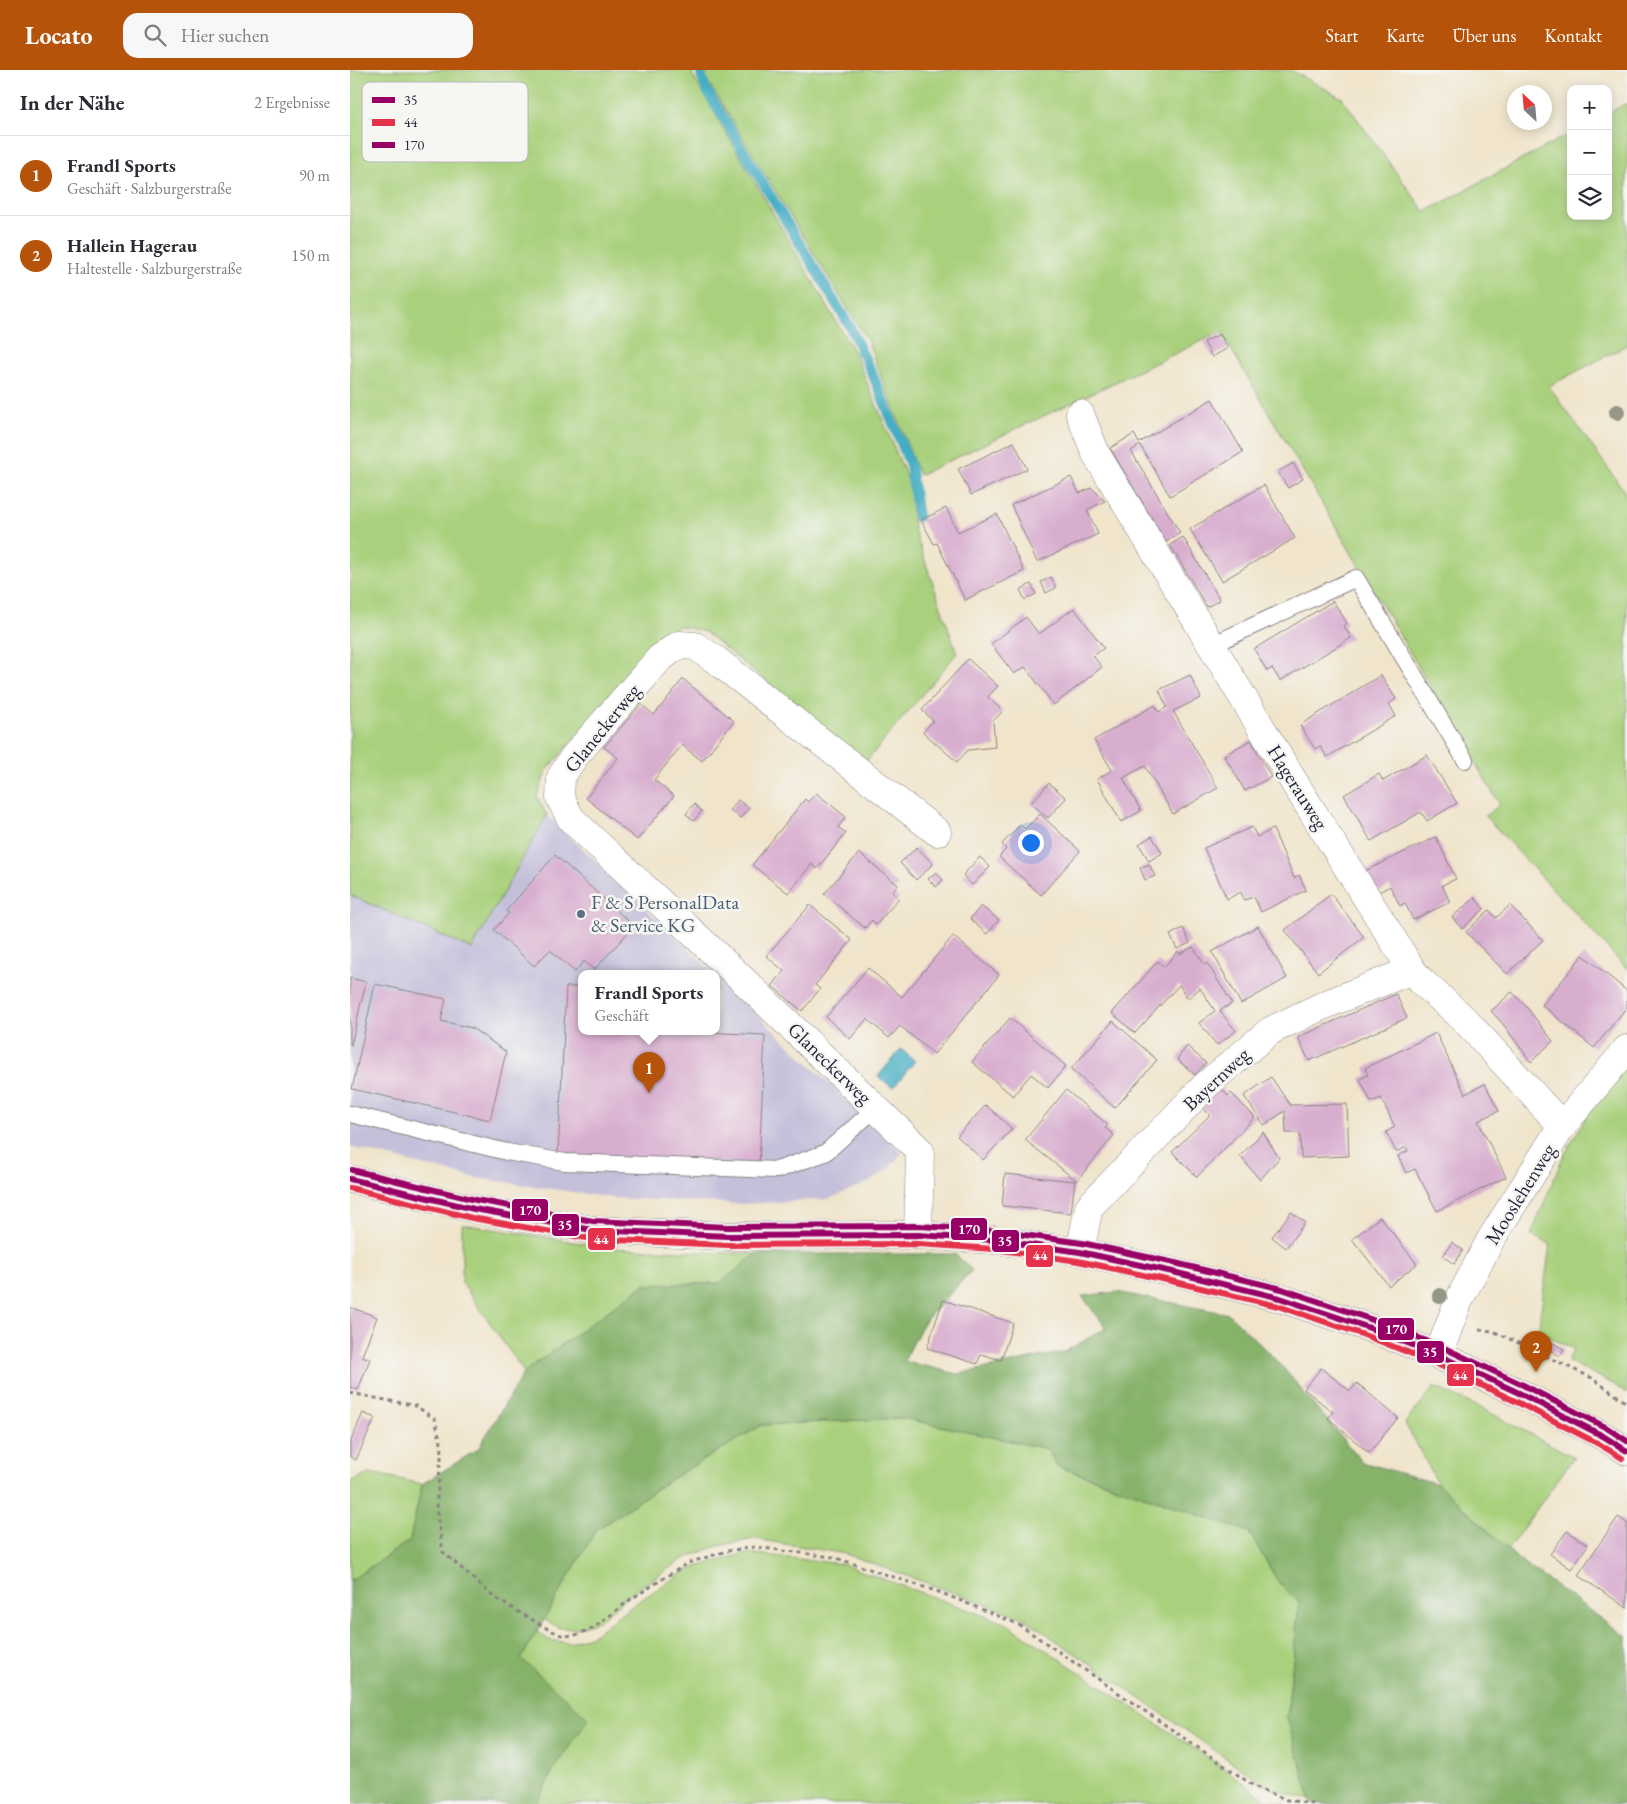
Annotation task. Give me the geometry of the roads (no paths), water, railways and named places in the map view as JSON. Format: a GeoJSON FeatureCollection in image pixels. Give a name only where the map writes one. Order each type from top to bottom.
{"type":"FeatureCollection","features":[{"type":"Feature","properties":{"kind":"street","name":"Hagerauweg"},"geometry":{"type":"LineString","coordinates":[[1080,414],[1096,454],[1297,786],[1412,970],[1421,981],[1464,1019],[1562,1126]]}},
{"type":"Feature","properties":{"kind":"street","name":"Glaneckerweg"},"geometry":{"type":"LineString","coordinates":[[918,1235],[920,1151],[741,978],[571,819],[560,798],[561,777],[573,758],[660,658],[679,645],[695,646],[716,660],[937,832]]}},
{"type":"Feature","properties":{"kind":"street","name":"Bayernweg"},"geometry":{"type":"LineString","coordinates":[[1080,1252],[1089,1207],[1206,1084],[1270,1031],[1322,1006],[1412,970]]}},
{"type":"Feature","properties":{"kind":"street","name":"Mooslehenweg"},"geometry":{"type":"LineString","coordinates":[[1438,1355],[1459,1300],[1491,1239],[1562,1126],[1627,1048]]}},
{"type":"Feature","properties":{"kind":"street"},"geometry":{"type":"LineString","coordinates":[[350,1180],[474,1210],[592,1230],[728,1236],[918,1235],[995,1240],[1080,1252],[1214,1281],[1280,1298],[1350,1321],[1438,1355],[1603,1436],[1627,1451]]}},
{"type":"Feature","properties":{"kind":"lane"},"geometry":{"type":"LineString","coordinates":[[1212,645],[1356,578],[1465,760]]}},
{"type":"Feature","properties":{"kind":"lane"},"geometry":{"type":"LineString","coordinates":[[350,1114],[508,1152],[565,1162],[777,1170],[825,1153],[876,1108]]}},
{"type":"Feature","properties":{"kind":"water"},"geometry":{"type":"Polygon","coordinates":[[[901,1049],[915,1061],[893,1088],[878,1076],[901,1049]]]}},
{"type":"Feature","properties":{"kind":"waterway"},"geometry":{"type":"LineString","coordinates":[[702,70],[701,75],[707,91],[849,325],[875,380],[910,465],[918,517]]}},
{"type":"Feature","properties":{"kind":"place","name":"F & S PersonalData & Service KG"},"geometry":{"type":"Point","coordinates":[581,914]}},
{"type":"Feature","properties":{"kind":"place","name":"Frandl Sports"},"geometry":{"type":"Point","coordinates":[649,1093]}},
{"type":"Feature","properties":{"kind":"place","name":"Hallein Hagerau"},"geometry":{"type":"Point","coordinates":[1536,1372]}}]}
